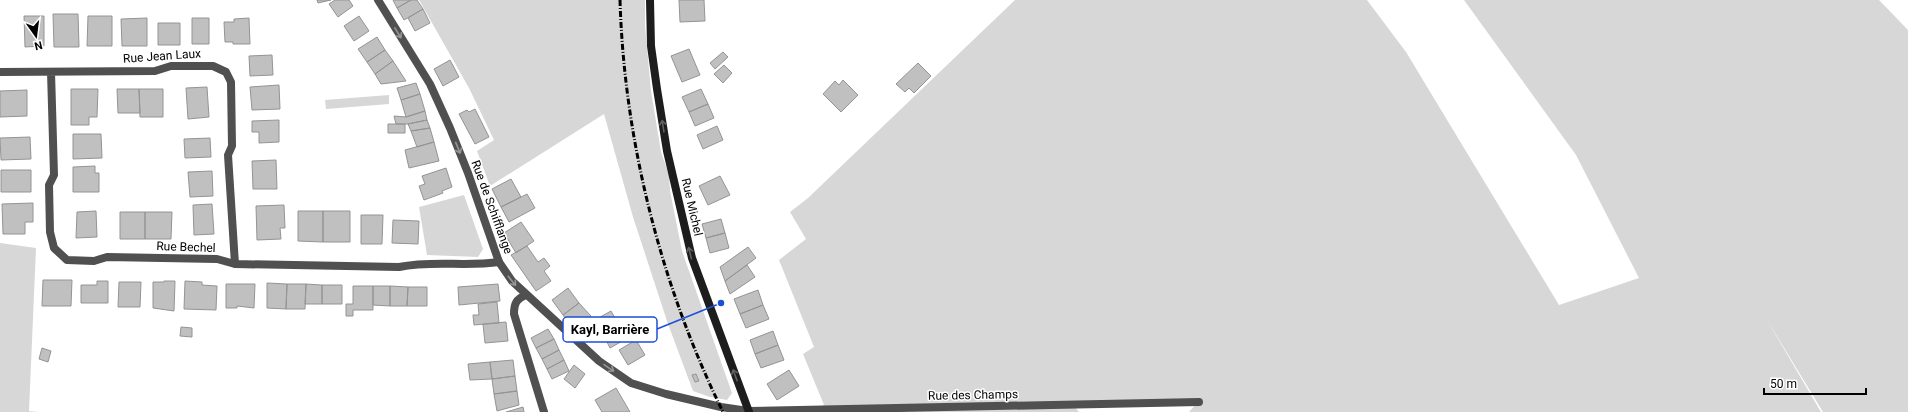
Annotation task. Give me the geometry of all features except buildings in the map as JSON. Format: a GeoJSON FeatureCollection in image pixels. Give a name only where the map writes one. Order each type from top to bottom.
{"type":"FeatureCollection","features":[{"type":"Feature","properties":{"kind":"main road","name":"Rue Michel"},"geometry":{"type":"LineString","coordinates":[[650,0],[651,46],[657,89],[667,151],[686,235],[694,265],[748,412]]}},
{"type":"Feature","properties":{"kind":"street","name":"Rue de Schifflange"},"geometry":{"type":"LineString","coordinates":[[378,0],[430,84],[468,173],[499,262],[512,281],[599,361],[631,383],[666,394],[748,412]]}},
{"type":"Feature","properties":{"kind":"street","name":"Rue Jean Laux"},"geometry":{"type":"LineString","coordinates":[[0,72],[155,71],[171,66],[213,66],[226,72],[230,82],[232,146],[228,155],[235,264]]}},
{"type":"Feature","properties":{"kind":"street","name":"Rue Bechel"},"geometry":{"type":"LineString","coordinates":[[51,72],[54,176],[49,185],[50,232],[54,248],[67,260],[94,261],[107,257],[217,259],[235,264],[399,267],[417,263],[476,265],[499,262]]}},
{"type":"Feature","properties":{"kind":"street"},"geometry":{"type":"LineString","coordinates":[[526,295],[519,298],[514,305],[514,314],[544,412]]}},
{"type":"Feature","properties":{"kind":"street","name":"Rue des Champs"},"geometry":{"type":"LineString","coordinates":[[748,412],[1199,402]]}},
{"type":"Feature","properties":{"kind":"shaded area"},"geometry":{"type":"Polygon","coordinates":[[[419,0],[645,0],[645,26],[651,91],[661,152],[669,175],[670,191],[682,251],[732,393],[727,400],[710,397],[693,391],[668,324],[633,217],[604,114],[490,186],[477,151],[494,140],[469,88],[419,0]]]}},
{"type":"Feature","properties":{"kind":"shaded area"},"geometry":{"type":"Polygon","coordinates":[[[1015,0],[1367,0],[1406,52],[1559,305],[1639,278],[1576,155],[1464,0],[1879,0],[1908,30],[1908,412],[1823,412],[1767,320],[1821,412],[1189,412],[1198,402],[1073,405],[1079,412],[811,412],[824,405],[803,354],[814,347],[779,260],[806,239],[790,212],[808,198],[1015,0]]]}},
{"type":"Feature","properties":{"kind":"shaded area"},"geometry":{"type":"Polygon","coordinates":[[[389,95],[389,104],[326,109],[325,100],[389,95]]]}},
{"type":"Feature","properties":{"kind":"shaded area"},"geometry":{"type":"Polygon","coordinates":[[[464,195],[483,249],[478,257],[427,255],[419,207],[464,195]]]}},
{"type":"Feature","properties":{"kind":"shaded area"},"geometry":{"type":"Polygon","coordinates":[[[0,243],[36,248],[29,411],[38,412],[0,412],[0,243]]]}},
{"type":"Feature","properties":{"kind":"railway"},"geometry":{"type":"LineString","coordinates":[[620,0],[623,53],[629,106],[638,159],[650,211],[664,263],[681,314],[701,364],[723,412]]}},
{"type":"Feature","properties":{"kind":"place","name":"Kayl, Barrière"},"geometry":{"type":"Point","coordinates":[721,303]}}]}
